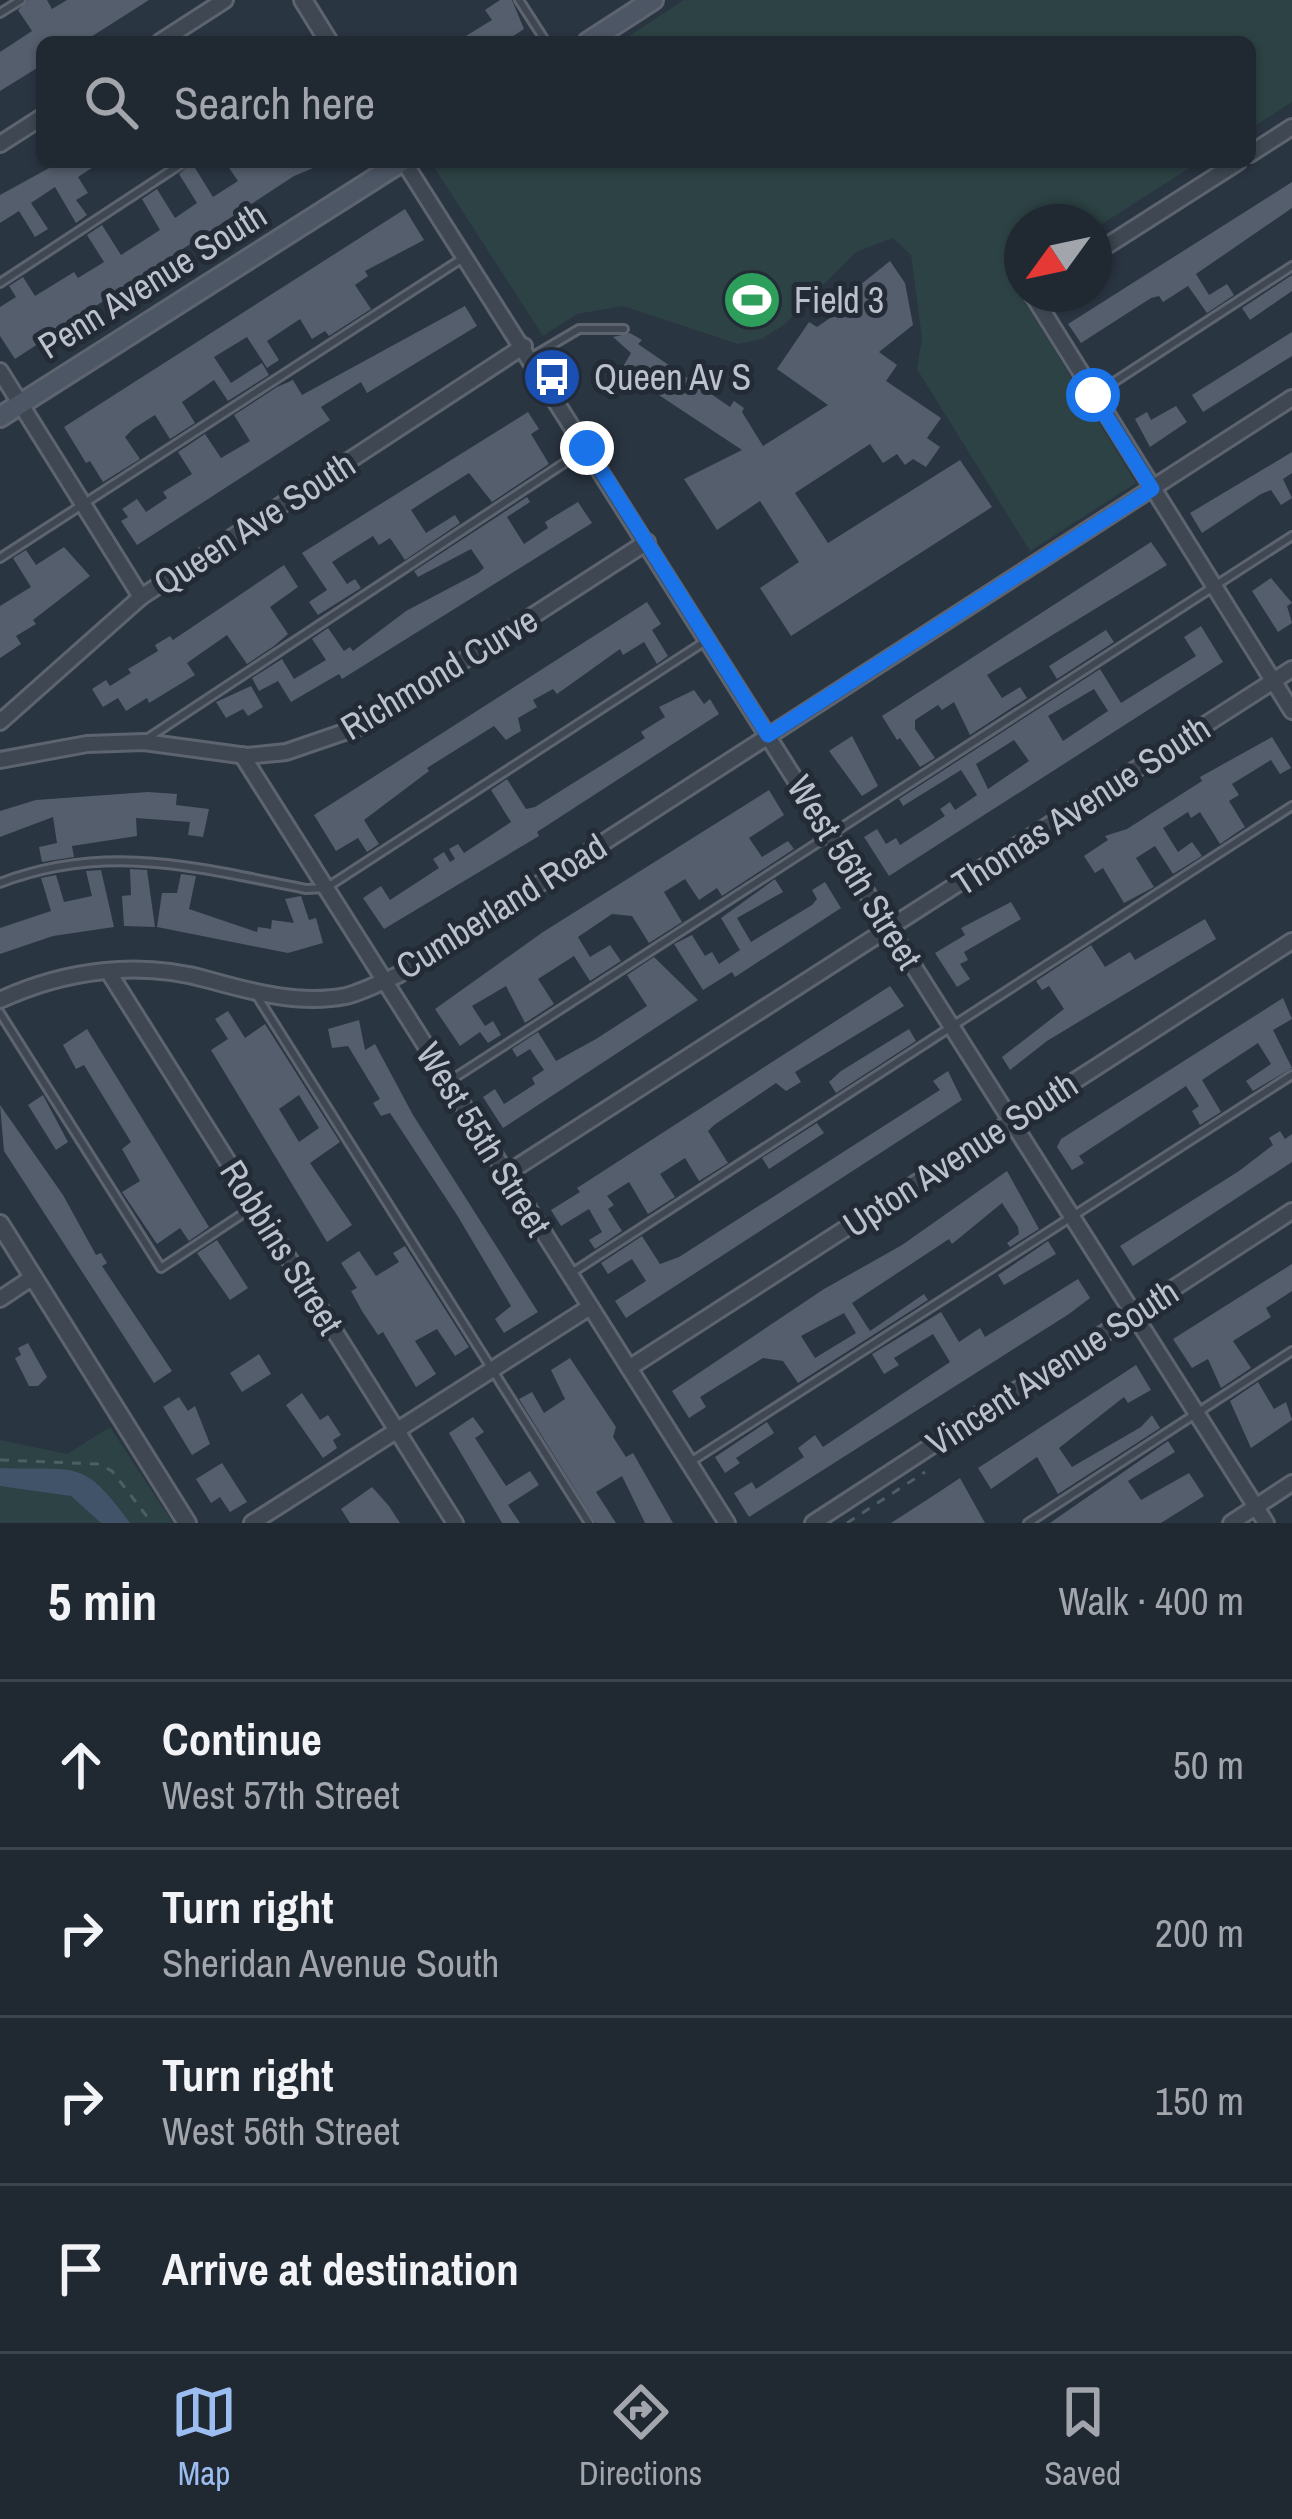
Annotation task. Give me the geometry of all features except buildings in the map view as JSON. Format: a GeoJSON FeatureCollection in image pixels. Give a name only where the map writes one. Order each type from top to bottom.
{"type":"FeatureCollection","features":[{"type":"Feature","properties":{"kind":"main road"},"geometry":{"type":"LineString","coordinates":[[597,36],[653,0]]}},
{"type":"Feature","properties":{"kind":"main road","name":"Penn Avenue South"},"geometry":{"type":"LineString","coordinates":[[0,417],[392,168]]}},
{"type":"Feature","properties":{"kind":"street"},"geometry":{"type":"LineString","coordinates":[[169,36],[225,0]]}},
{"type":"Feature","properties":{"kind":"street"},"geometry":{"type":"LineString","coordinates":[[303,0],[325,36]]}},
{"type":"Feature","properties":{"kind":"street"},"geometry":{"type":"LineString","coordinates":[[0,144],[36,121]]}},
{"type":"Feature","properties":{"kind":"street"},"geometry":{"type":"LineString","coordinates":[[1256,150],[1292,127]]}},
{"type":"Feature","properties":{"kind":"street","name":"West 56th Street"},"geometry":{"type":"LineString","coordinates":[[406,168],[1266,1523]]}},
{"type":"Feature","properties":{"kind":"street"},"geometry":{"type":"LineString","coordinates":[[1112,242],[1229,168]]}},
{"type":"Feature","properties":{"kind":"street"},"geometry":{"type":"LineString","coordinates":[[1042,312],[1292,711]]}},
{"type":"Feature","properties":{"kind":"street","name":"Queen Ave South"},"geometry":{"type":"LineString","coordinates":[[0,722],[141,597],[527,352]]}},
{"type":"Feature","properties":{"kind":"street"},"geometry":{"type":"LineString","coordinates":[[0,371],[141,597]]}},
{"type":"Feature","properties":{"kind":"street","name":"Cumberland Road"},"geometry":{"type":"LineString","coordinates":[[0,1000],[66,975],[108,970],[175,973],[256,993],[345,996],[384,981],[1292,398]]}},
{"type":"Feature","properties":{"kind":"street","name":"Richmond Curve"},"geometry":{"type":"LineString","coordinates":[[0,760],[87,744],[143,742],[242,755],[286,752],[362,726],[647,542]]}},
{"type":"Feature","properties":{"kind":"street","name":"Thomas Avenue South"},"geometry":{"type":"LineString","coordinates":[[506,1174],[1292,669]]}},
{"type":"Feature","properties":{"kind":"street","name":"West 55th Street"},"geometry":{"type":"LineString","coordinates":[[242,755],[727,1523]]}},
{"type":"Feature","properties":{"kind":"street","name":"Upton Avenue South"},"geometry":{"type":"LineString","coordinates":[[629,1368],[1292,940]]}},
{"type":"Feature","properties":{"kind":"street","name":"Robbins Street"},"geometry":{"type":"LineString","coordinates":[[108,970],[455,1523]]}},
{"type":"Feature","properties":{"kind":"street","name":"Vincent Avenue South"},"geometry":{"type":"LineString","coordinates":[[813,1523],[1292,1211]]}},
{"type":"Feature","properties":{"kind":"street"},"geometry":{"type":"LineString","coordinates":[[0,1224],[187,1523]]}},
{"type":"Feature","properties":{"kind":"street"},"geometry":{"type":"LineString","coordinates":[[0,1299],[32,1276]]}},
{"type":"Feature","properties":{"kind":"street"},"geometry":{"type":"LineString","coordinates":[[252,1523],[590,1307]]}},
{"type":"Feature","properties":{"kind":"street"},"geometry":{"type":"LineString","coordinates":[[1231,1523],[1292,1484]]}},
{"type":"Feature","properties":{"kind":"lane"},"geometry":{"type":"LineString","coordinates":[[0,13],[21,0]]}},
{"type":"Feature","properties":{"kind":"lane"},"geometry":{"type":"LineString","coordinates":[[519,0],[541,36]]}},
{"type":"Feature","properties":{"kind":"lane"},"geometry":{"type":"LineString","coordinates":[[0,283],[175,168]]}},
{"type":"Feature","properties":{"kind":"lane"},"geometry":{"type":"LineString","coordinates":[[0,558],[466,256]]}},
{"type":"Feature","properties":{"kind":"lane"},"geometry":{"type":"LineString","coordinates":[[1093,395],[1292,266]]}},
{"type":"Feature","properties":{"kind":"lane"},"geometry":{"type":"LineString","coordinates":[[527,352],[579,329],[624,328]]}},
{"type":"Feature","properties":{"kind":"lane"},"geometry":{"type":"LineString","coordinates":[[143,742],[153,730],[587,448]]}},
{"type":"Feature","properties":{"kind":"lane"},"geometry":{"type":"LineString","coordinates":[[448,1082],[1292,536]]}},
{"type":"Feature","properties":{"kind":"lane"},"geometry":{"type":"LineString","coordinates":[[0,883],[57,868],[145,858],[306,889],[326,888],[709,640]]}},
{"type":"Feature","properties":{"kind":"lane"},"geometry":{"type":"LineString","coordinates":[[569,1275],[1292,806]]}},
{"type":"Feature","properties":{"kind":"lane"},"geometry":{"type":"LineString","coordinates":[[256,993],[589,1523]]}},
{"type":"Feature","properties":{"kind":"lane"},"geometry":{"type":"LineString","coordinates":[[0,1012],[161,1268],[256,1205]]}},
{"type":"Feature","properties":{"kind":"lane"},"geometry":{"type":"LineString","coordinates":[[689,1463],[1292,1075]]}},
{"type":"Feature","properties":{"kind":"lane"},"geometry":{"type":"LineString","coordinates":[[1028,1523],[1292,1351]]}},
{"type":"Feature","properties":{"kind":"path"},"geometry":{"type":"LineString","coordinates":[[0,1460],[98,1464],[112,1472],[152,1523]]}},
{"type":"Feature","properties":{"kind":"path"},"geometry":{"type":"LineString","coordinates":[[847,1523],[925,1472]]}},
{"type":"Feature","properties":{"kind":"green space"},"geometry":{"type":"Polygon","coordinates":[[[684,0],[1292,0],[1292,102],[1256,125],[1256,36],[629,36],[684,0]]]}},
{"type":"Feature","properties":{"kind":"green space"},"geometry":{"type":"Polygon","coordinates":[[[435,168],[1190,168],[1112,218],[1112,204],[1004,204],[1004,312],[1031,312],[1136,483],[1030,551],[917,369],[922,338],[911,255],[893,238],[856,252],[785,324],[762,339],[738,344],[623,306],[577,314],[543,336],[435,168]]]}},
{"type":"Feature","properties":{"kind":"green space"},"geometry":{"type":"Polygon","coordinates":[[[110,1427],[173,1523],[0,1523],[0,1440],[67,1454],[110,1427]]]}},
{"type":"Feature","properties":{"kind":"water"},"geometry":{"type":"Polygon","coordinates":[[[0,1468],[63,1469],[88,1477],[130,1523],[101,1523],[71,1496],[0,1486],[0,1468]]]}},
{"type":"Feature","properties":{"kind":"place","name":"Field 3"},"geometry":{"type":"Point","coordinates":[752,300]}},
{"type":"Feature","properties":{"kind":"place","name":"Queen Av S"},"geometry":{"type":"Point","coordinates":[552,377]}},
{"type":"Feature","properties":{"kind":"route"},"geometry":{"type":"LineString","coordinates":[[587,448],[768,735],[1152,489],[1093,395]]}}]}
